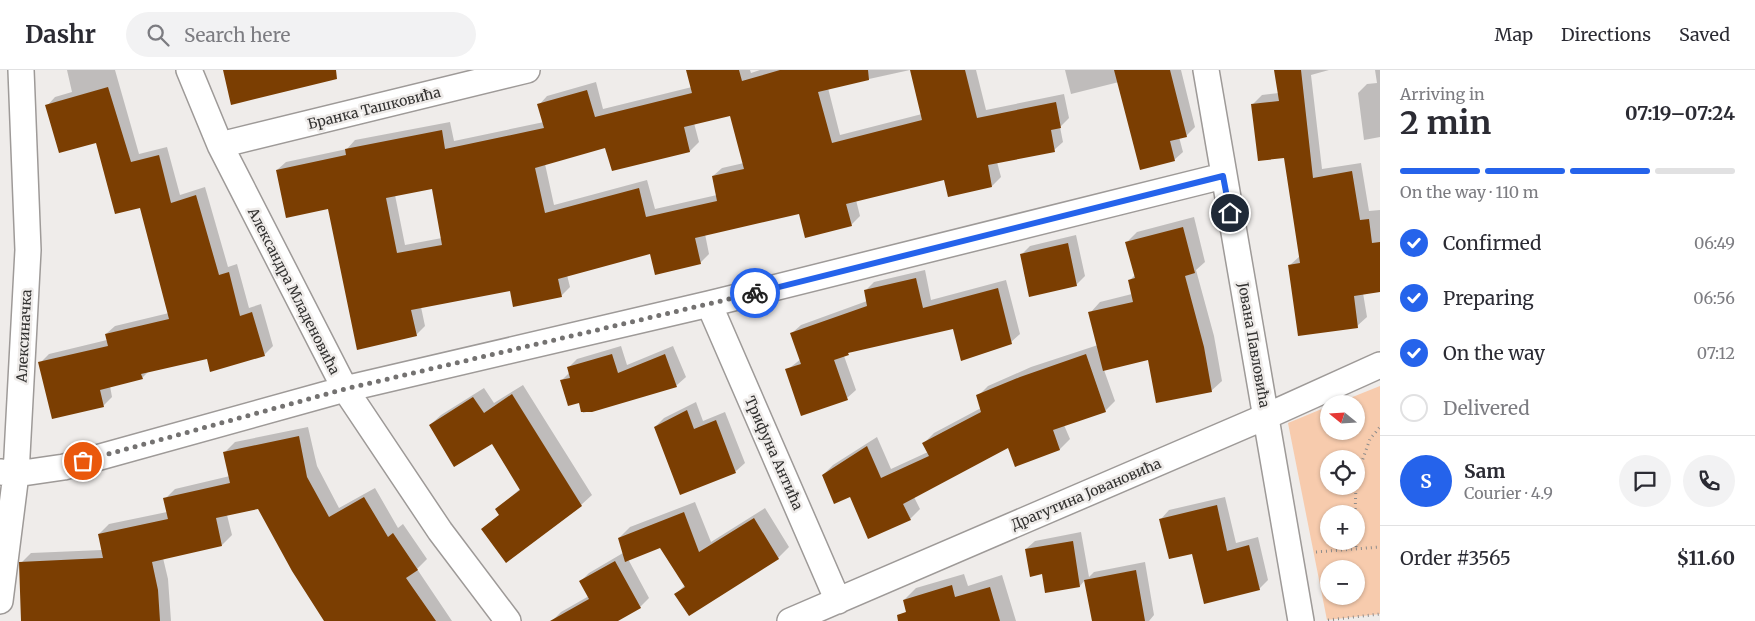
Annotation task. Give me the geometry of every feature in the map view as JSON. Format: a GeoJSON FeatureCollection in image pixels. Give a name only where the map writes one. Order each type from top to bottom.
{"type":"FeatureCollection","features":[{"type":"Feature","properties":{"kind":"street","name":"Алексиначка"},"geometry":{"type":"LineString","coordinates":[[0,601],[8,473],[28,250],[21,70]]}},
{"type":"Feature","properties":{"kind":"street","name":"Александра Младеновића"},"geometry":{"type":"LineString","coordinates":[[189,70],[220,145],[345,389],[440,532],[508,621]]}},
{"type":"Feature","properties":{"kind":"street","name":"Бранка Ташковића"},"geometry":{"type":"LineString","coordinates":[[220,145],[527,70]]}},
{"type":"Feature","properties":{"kind":"street","name":"Јована Павловића"},"geometry":{"type":"LineString","coordinates":[[1206,70],[1301,621]]}},
{"type":"Feature","properties":{"kind":"street"},"geometry":{"type":"LineString","coordinates":[[8,473],[64,467],[345,389],[709,304],[1223,176]]}},
{"type":"Feature","properties":{"kind":"street","name":"Трифуна Антића"},"geometry":{"type":"LineString","coordinates":[[709,304],[838,601]]}},
{"type":"Feature","properties":{"kind":"street","name":"Драгутина Јовановића"},"geometry":{"type":"LineString","coordinates":[[790,621],[1267,416],[1380,365]]}},
{"type":"Feature","properties":{"kind":"path"},"geometry":{"type":"LineString","coordinates":[[1365,453],[1370,439],[1380,427]]}},
{"type":"Feature","properties":{"kind":"path"},"geometry":{"type":"LineString","coordinates":[[1365,547],[1380,547]]}},
{"type":"Feature","properties":{"kind":"path"},"geometry":{"type":"LineString","coordinates":[[1313,552],[1330,550]]}},
{"type":"Feature","properties":{"kind":"path"},"geometry":{"type":"LineString","coordinates":[[1327,620],[1380,614]]}},
{"type":"Feature","properties":{"kind":"shaded area"},"geometry":{"type":"Polygon","coordinates":[[[1380,386],[1380,614],[1327,620],[1324,605],[1365,605],[1365,560],[1320,560],[1320,585],[1288,423],[1320,410],[1320,440],[1365,440],[1365,395],[1358,395],[1380,386]]]}},
{"type":"Feature","properties":{"kind":"building"},"geometry":{"type":"Polygon","coordinates":[[[223,70],[336,70],[337,79],[231,105],[223,70]]]}},
{"type":"Feature","properties":{"kind":"building"},"geometry":{"type":"Polygon","coordinates":[[[686,70],[739,70],[742,81],[780,70],[868,70],[869,80],[818,92],[832,143],[922,120],[910,70],[965,70],[977,118],[1056,102],[1061,128],[1051,130],[1055,152],[988,165],[992,187],[948,197],[944,180],[846,204],[852,226],[805,238],[799,214],[695,238],[701,264],[655,275],[650,254],[558,279],[562,297],[513,307],[510,291],[411,310],[417,336],[357,350],[328,209],[286,218],[276,170],[346,155],[345,149],[442,130],[445,149],[544,128],[537,104],[587,90],[595,117],[692,93],[686,70]],[[730,116],[684,127],[690,152],[612,171],[605,148],[535,168],[545,213],[639,188],[646,217],[717,201],[712,176],[744,169],[730,116]],[[432,189],[386,198],[397,253],[442,245],[432,189]]]}},
{"type":"Feature","properties":{"kind":"building"},"geometry":{"type":"Polygon","coordinates":[[[1114,70],[1170,70],[1187,137],[1170,141],[1175,161],[1140,170],[1114,70]]]}},
{"type":"Feature","properties":{"kind":"building"},"geometry":{"type":"Polygon","coordinates":[[[1274,70],[1301,70],[1313,178],[1352,171],[1360,220],[1369,219],[1372,243],[1380,242],[1380,292],[1354,296],[1358,328],[1298,336],[1288,265],[1300,263],[1284,158],[1258,161],[1251,104],[1279,101],[1274,70]]]}},
{"type":"Feature","properties":{"kind":"building"},"geometry":{"type":"Polygon","coordinates":[[[108,87],[131,162],[159,155],[171,203],[196,195],[219,275],[229,272],[240,316],[252,312],[265,356],[210,372],[207,359],[141,374],[143,379],[100,390],[104,407],[52,419],[38,362],[108,346],[105,334],[169,319],[140,208],[115,214],[96,143],[59,153],[45,105],[108,87]]]}},
{"type":"Feature","properties":{"kind":"building"},"geometry":{"type":"Polygon","coordinates":[[[1183,227],[1195,273],[1185,276],[1204,347],[1212,392],[1156,403],[1148,360],[1103,371],[1088,312],[1133,302],[1128,280],[1135,278],[1125,242],[1183,227]]]}},
{"type":"Feature","properties":{"kind":"building"},"geometry":{"type":"Polygon","coordinates":[[[1068,243],[1077,286],[1029,297],[1020,254],[1068,243]]]}},
{"type":"Feature","properties":{"kind":"building"},"geometry":{"type":"Polygon","coordinates":[[[916,278],[923,308],[998,288],[1012,344],[961,361],[953,329],[848,353],[849,355],[834,360],[848,400],[801,416],[785,369],[801,364],[790,333],[867,306],[864,290],[916,278]]]}},
{"type":"Feature","properties":{"kind":"building"},"geometry":{"type":"Polygon","coordinates":[[[612,354],[618,373],[665,354],[677,387],[592,412],[581,412],[579,403],[568,406],[560,380],[570,378],[567,367],[612,354]]]}},
{"type":"Feature","properties":{"kind":"building"},"geometry":{"type":"Polygon","coordinates":[[[1086,354],[1106,412],[1053,430],[1060,450],[1015,467],[1008,448],[903,504],[911,520],[868,539],[850,497],[834,504],[822,475],[867,446],[881,478],[929,456],[922,443],[981,412],[976,395],[1086,354]]]}},
{"type":"Feature","properties":{"kind":"building"},"geometry":{"type":"Polygon","coordinates":[[[512,394],[582,506],[506,563],[481,529],[499,515],[495,509],[520,490],[492,444],[454,467],[429,425],[473,397],[484,413],[512,394]]]}},
{"type":"Feature","properties":{"kind":"building"},"geometry":{"type":"Polygon","coordinates":[[[687,410],[694,429],[716,420],[736,473],[680,495],[654,427],[687,410]]]}},
{"type":"Feature","properties":{"kind":"building"},"geometry":{"type":"Polygon","coordinates":[[[299,436],[307,477],[329,517],[364,497],[388,537],[393,533],[418,570],[406,578],[436,621],[324,621],[292,571],[258,509],[216,518],[222,546],[152,562],[158,590],[160,621],[21,621],[19,562],[103,558],[98,534],[168,519],[163,498],[230,483],[223,452],[299,436]]]}},
{"type":"Feature","properties":{"kind":"building"},"geometry":{"type":"Polygon","coordinates":[[[1217,505],[1227,551],[1249,545],[1260,590],[1204,604],[1192,554],[1169,559],[1159,519],[1217,505]]]}},
{"type":"Feature","properties":{"kind":"building"},"geometry":{"type":"Polygon","coordinates":[[[684,512],[699,552],[754,518],[779,559],[689,616],[674,594],[685,587],[660,548],[625,562],[618,538],[684,512]]]}},
{"type":"Feature","properties":{"kind":"building"},"geometry":{"type":"Polygon","coordinates":[[[1073,541],[1080,587],[1045,593],[1042,574],[1030,577],[1025,549],[1073,541]]]}},
{"type":"Feature","properties":{"kind":"building"},"geometry":{"type":"Polygon","coordinates":[[[615,561],[641,608],[618,621],[550,621],[589,599],[579,581],[615,561]]]}},
{"type":"Feature","properties":{"kind":"building"},"geometry":{"type":"Polygon","coordinates":[[[1136,570],[1145,621],[1092,621],[1084,580],[1136,570]]]}},
{"type":"Feature","properties":{"kind":"building"},"geometry":{"type":"Polygon","coordinates":[[[952,585],[955,597],[990,587],[1000,621],[898,621],[897,615],[906,612],[903,600],[952,585]]]}},
{"type":"Feature","properties":{"kind":"way so far"},"geometry":{"type":"LineString","coordinates":[[83,461],[345,389],[755,293]]}},
{"type":"Feature","properties":{"kind":"route"},"geometry":{"type":"LineString","coordinates":[[755,293],[1223,176],[1230,213]]}}]}
